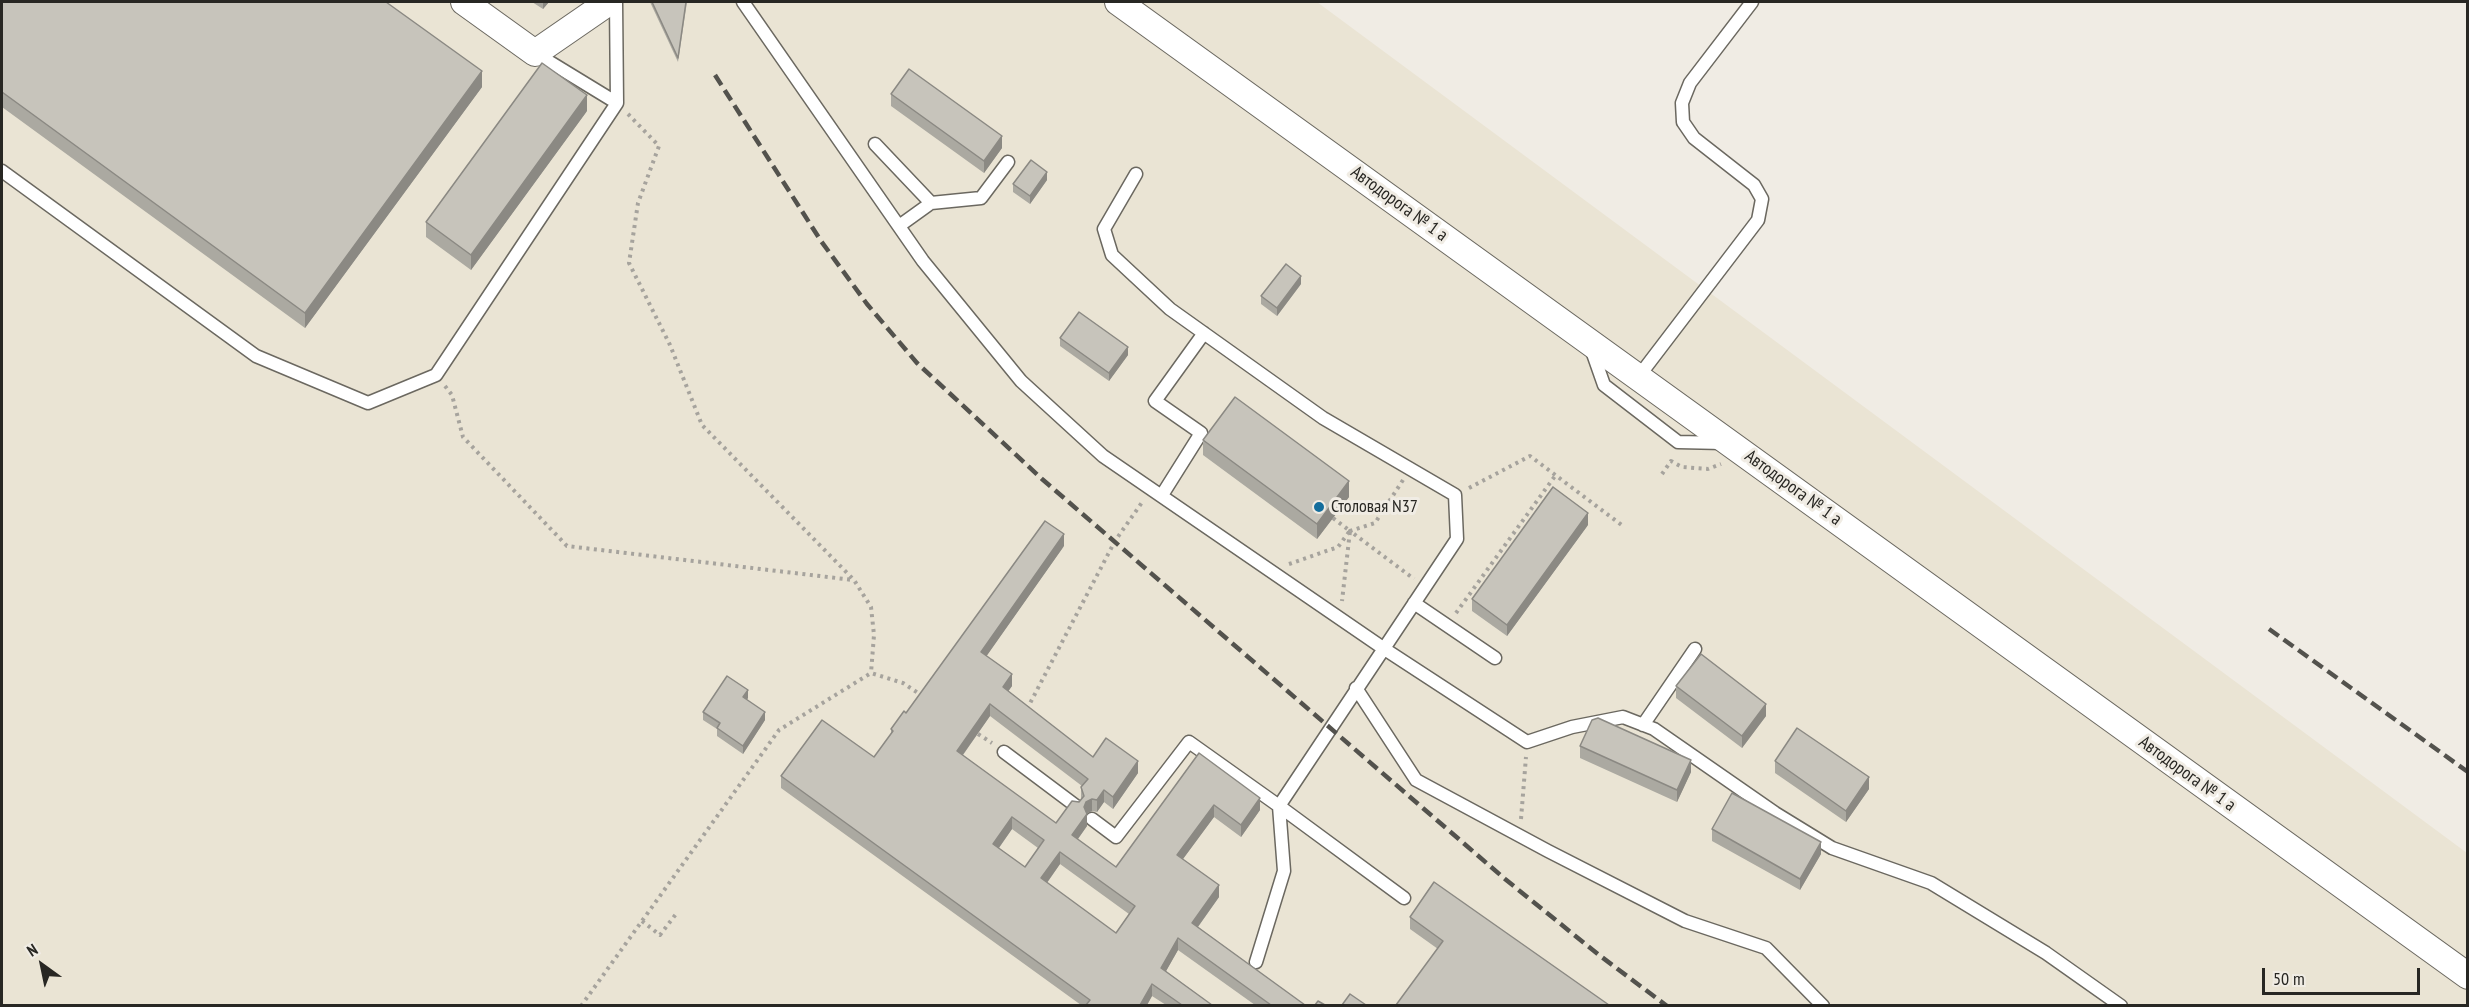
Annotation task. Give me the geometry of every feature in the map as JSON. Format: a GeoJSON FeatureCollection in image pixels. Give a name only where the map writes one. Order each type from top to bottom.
{"type":"FeatureCollection","features":[{"type":"Feature","properties":{"kind":"street"},"geometry":{"type":"LineString","coordinates":[[464,2],[535,53],[609,2]]}},
{"type":"Feature","properties":{"kind":"street","name":"Автодорога № 1 а"},"geometry":{"type":"LineString","coordinates":[[1118,2],[1639,376],[1730,452],[2468,976]]}},
{"type":"Feature","properties":{"kind":"lane"},"geometry":{"type":"LineString","coordinates":[[2,171],[256,356],[368,403],[436,375],[617,103],[615,2]]}},
{"type":"Feature","properties":{"kind":"lane"},"geometry":{"type":"LineString","coordinates":[[743,2],[923,261],[1021,381],[1103,456],[1383,648],[1527,742],[1572,727],[1623,717],[1654,729],[1775,813],[1833,848],[1931,883],[2046,953],[2121,1005]]}},
{"type":"Feature","properties":{"kind":"lane"},"geometry":{"type":"LineString","coordinates":[[1639,376],[1758,220],[1762,199],[1754,185],[1694,138],[1683,122],[1682,103],[1690,83],[1752,2]]}},
{"type":"Feature","properties":{"kind":"lane"},"geometry":{"type":"LineString","coordinates":[[535,53],[617,103]]}},
{"type":"Feature","properties":{"kind":"lane"},"geometry":{"type":"LineString","coordinates":[[875,144],[931,203]]}},
{"type":"Feature","properties":{"kind":"lane"},"geometry":{"type":"LineString","coordinates":[[899,226],[931,203],[981,198],[1008,162]]}},
{"type":"Feature","properties":{"kind":"lane"},"geometry":{"type":"LineString","coordinates":[[1136,174],[1104,229],[1112,255],[1170,309],[1323,418],[1455,495],[1457,539],[1279,806],[1284,871],[1256,962]]}},
{"type":"Feature","properties":{"kind":"lane"},"geometry":{"type":"LineString","coordinates":[[1162,495],[1201,433],[1155,401],[1204,333]]}},
{"type":"Feature","properties":{"kind":"lane"},"geometry":{"type":"LineString","coordinates":[[1587,339],[1604,385],[1678,442],[1730,452]]}},
{"type":"Feature","properties":{"kind":"lane"},"geometry":{"type":"LineString","coordinates":[[1414,603],[1495,658]]}},
{"type":"Feature","properties":{"kind":"lane"},"geometry":{"type":"LineString","coordinates":[[1643,725],[1695,650]]}},
{"type":"Feature","properties":{"kind":"lane"},"geometry":{"type":"LineString","coordinates":[[1356,688],[1416,780],[1685,921],[1766,948],[1823,1005]]}},
{"type":"Feature","properties":{"kind":"lane"},"geometry":{"type":"LineString","coordinates":[[1092,819],[1116,837],[1189,742],[1404,898]]}},
{"type":"Feature","properties":{"kind":"lane"},"geometry":{"type":"LineString","coordinates":[[1004,752],[1076,806]]}},
{"type":"Feature","properties":{"kind":"path"},"geometry":{"type":"LineString","coordinates":[[617,103],[659,146],[638,203],[629,262],[670,345],[702,425],[854,580],[871,607],[874,634],[871,673]]}},
{"type":"Feature","properties":{"kind":"path"},"geometry":{"type":"LineString","coordinates":[[436,375],[452,395],[463,437],[567,546],[854,580]]}},
{"type":"Feature","properties":{"kind":"path"},"geometry":{"type":"LineString","coordinates":[[1662,474],[1671,461],[1682,467],[1708,469],[1730,452]]}},
{"type":"Feature","properties":{"kind":"path"},"geometry":{"type":"LineString","coordinates":[[1455,495],[1530,456],[1623,526]]}},
{"type":"Feature","properties":{"kind":"path"},"geometry":{"type":"LineString","coordinates":[[1271,570],[1338,547],[1350,531],[1375,523],[1410,469]]}},
{"type":"Feature","properties":{"kind":"path"},"geometry":{"type":"LineString","coordinates":[[1447,625],[1555,476]]}},
{"type":"Feature","properties":{"kind":"path"},"geometry":{"type":"LineString","coordinates":[[1024,715],[1115,541],[1152,488]]}},
{"type":"Feature","properties":{"kind":"path"},"geometry":{"type":"LineString","coordinates":[[1333,518],[1425,586]]}},
{"type":"Feature","properties":{"kind":"path"},"geometry":{"type":"LineString","coordinates":[[1340,617],[1350,531]]}},
{"type":"Feature","properties":{"kind":"path"},"geometry":{"type":"LineString","coordinates":[[581,1005],[779,730],[871,673],[903,683],[925,699]]}},
{"type":"Feature","properties":{"kind":"path"},"geometry":{"type":"LineString","coordinates":[[1518,834],[1526,760]]}},
{"type":"Feature","properties":{"kind":"path"},"geometry":{"type":"LineString","coordinates":[[642,921],[660,935],[676,914]]}},
{"type":"Feature","properties":{"kind":"shaded area"},"geometry":{"type":"Polygon","coordinates":[[[2,2],[1317,2],[2467,853],[2467,1005],[2,1006],[2,2]]]}},
{"type":"Feature","properties":{"kind":"building"},"geometry":{"type":"Polygon","coordinates":[[[2,2],[386,2],[482,71],[305,313],[2,92],[2,2]]]}},
{"type":"Feature","properties":{"kind":"building"},"geometry":{"type":"Polygon","coordinates":[[[652,2],[686,2],[678,58],[652,2]]]}},
{"type":"Feature","properties":{"kind":"building"},"geometry":{"type":"Polygon","coordinates":[[[542,63],[587,95],[471,255],[426,222],[542,63]]]}},
{"type":"Feature","properties":{"kind":"building"},"geometry":{"type":"Polygon","coordinates":[[[909,69],[1002,136],[984,161],[891,94],[909,69]]]}},
{"type":"Feature","properties":{"kind":"building"},"geometry":{"type":"Polygon","coordinates":[[[1031,160],[1047,172],[1030,196],[1013,184],[1031,160]]]}},
{"type":"Feature","properties":{"kind":"building"},"geometry":{"type":"Polygon","coordinates":[[[1286,264],[1301,276],[1277,308],[1261,296],[1286,264]]]}},
{"type":"Feature","properties":{"kind":"building"},"geometry":{"type":"Polygon","coordinates":[[[1079,312],[1128,347],[1109,373],[1060,338],[1079,312]]]}},
{"type":"Feature","properties":{"kind":"building"},"geometry":{"type":"Polygon","coordinates":[[[1235,397],[1349,481],[1317,524],[1203,440],[1235,397]]]}},
{"type":"Feature","properties":{"kind":"building"},"geometry":{"type":"Polygon","coordinates":[[[1553,487],[1588,513],[1507,625],[1472,599],[1553,487]]]}},
{"type":"Feature","properties":{"kind":"building"},"geometry":{"type":"Polygon","coordinates":[[[1045,521],[1064,534],[981,652],[1012,674],[1003,687],[1093,757],[1106,738],[1138,761],[1113,797],[1104,790],[1097,800],[1092,799],[1086,802],[1084,807],[1087,814],[1072,835],[1116,867],[1199,753],[1260,798],[1241,825],[1214,805],[1177,855],[1219,885],[1192,923],[1305,1005],[1271,1005],[1178,938],[1161,968],[1212,1005],[1182,1005],[1152,984],[1140,1005],[1086,1005],[1090,1000],[781,776],[822,720],[874,757],[904,711],[906,713],[1045,521]],[[990,704],[957,751],[1056,823],[1072,801],[1079,802],[1084,796],[1081,787],[1088,779],[990,704]],[[1012,817],[993,844],[1025,867],[1044,840],[1012,817]],[[1060,852],[1041,878],[1116,933],[1135,906],[1060,852]]]}},
{"type":"Feature","properties":{"kind":"building"},"geometry":{"type":"Polygon","coordinates":[[[1701,654],[1766,704],[1742,736],[1676,686],[1701,654]]]}},
{"type":"Feature","properties":{"kind":"building"},"geometry":{"type":"Polygon","coordinates":[[[727,676],[748,690],[743,697],[765,712],[743,746],[717,728],[720,723],[703,712],[727,676]]]}},
{"type":"Feature","properties":{"kind":"building"},"geometry":{"type":"Polygon","coordinates":[[[1598,718],[1691,760],[1677,790],[1580,746],[1592,720],[1598,718]]]}},
{"type":"Feature","properties":{"kind":"building"},"geometry":{"type":"Polygon","coordinates":[[[1797,728],[1869,777],[1846,811],[1775,761],[1797,728]]]}},
{"type":"Feature","properties":{"kind":"building"},"geometry":{"type":"Polygon","coordinates":[[[1732,793],[1821,842],[1800,879],[1712,829],[1732,793]]]}},
{"type":"Feature","properties":{"kind":"building"},"geometry":{"type":"Polygon","coordinates":[[[1434,882],[1609,1005],[1396,1005],[1443,941],[1410,917],[1434,882]]]}},
{"type":"Feature","properties":{"kind":"building"},"geometry":{"type":"Polygon","coordinates":[[[1350,994],[1366,1005],[1342,1005],[1350,994]]]}},
{"type":"Feature","properties":{"kind":"railway"},"geometry":{"type":"LineString","coordinates":[[715,75],[821,241],[867,304],[917,363],[1042,479],[1505,879],[1599,955],[1667,1006]]}},
{"type":"Feature","properties":{"kind":"railway"},"geometry":{"type":"LineString","coordinates":[[2269,629],[2468,772]]}},
{"type":"Feature","properties":{"kind":"place","name":"Столовая N37"},"geometry":{"type":"Point","coordinates":[1319,507]}}]}
